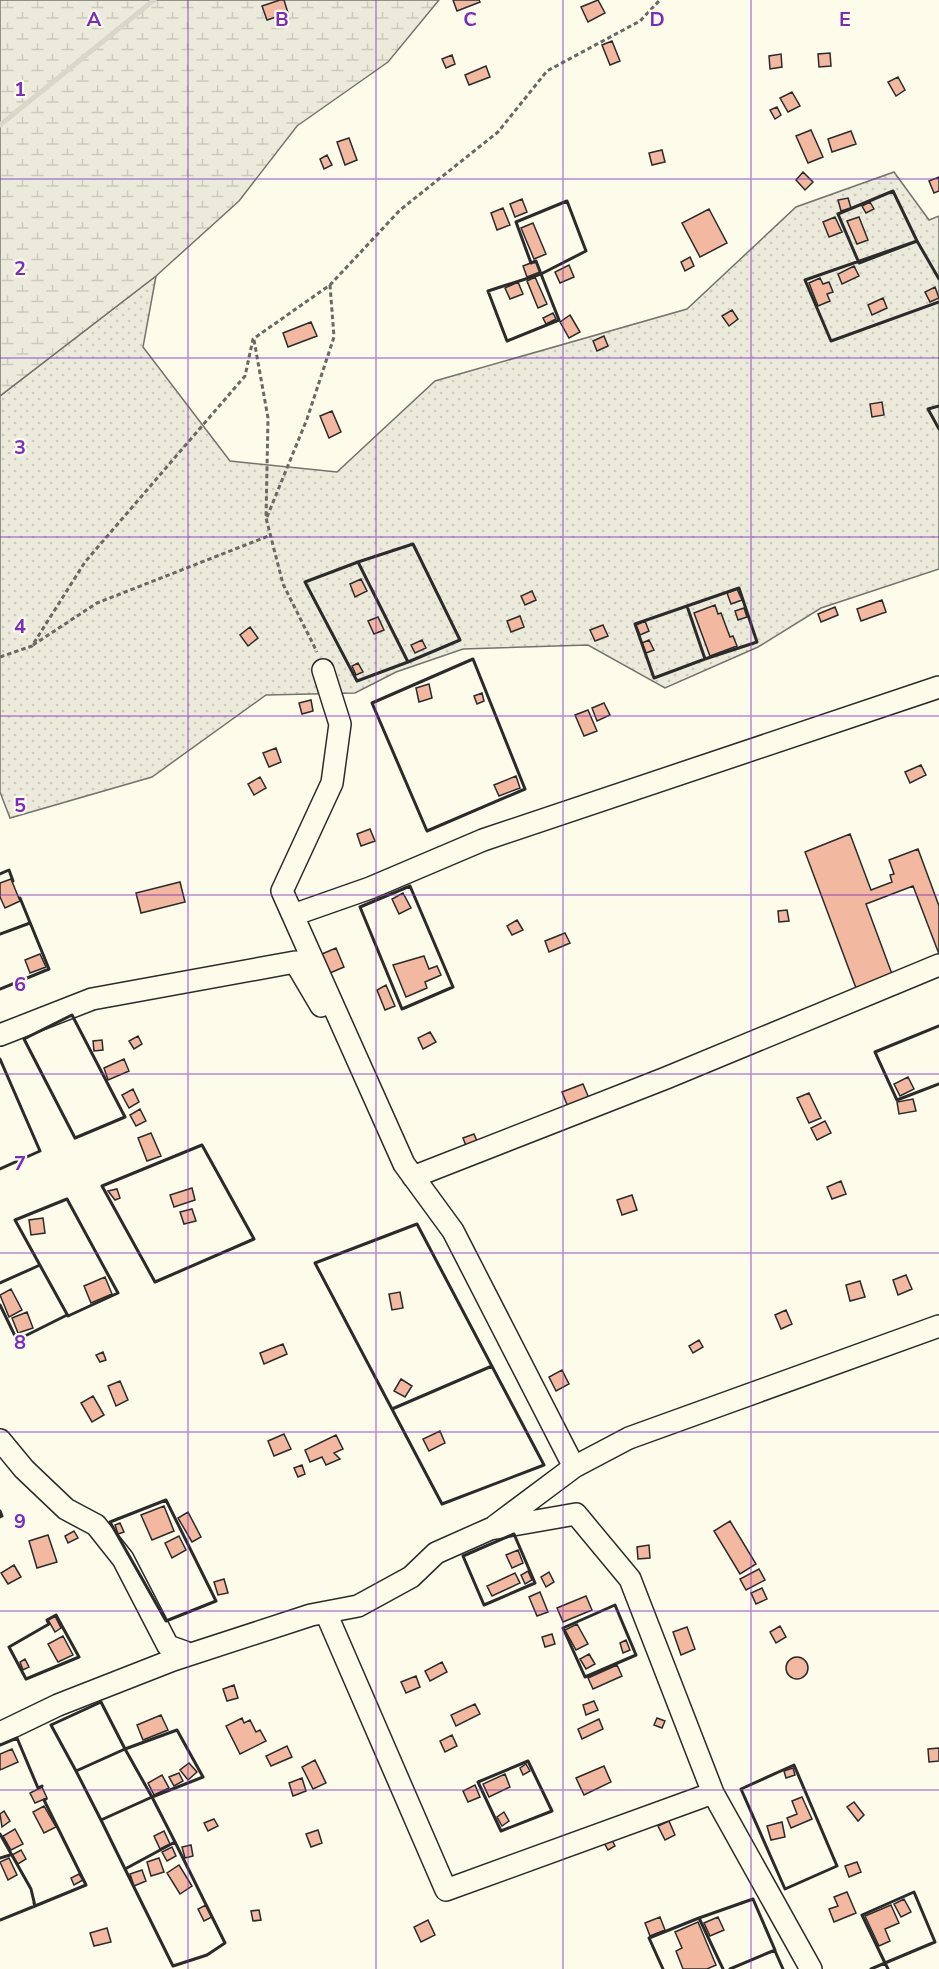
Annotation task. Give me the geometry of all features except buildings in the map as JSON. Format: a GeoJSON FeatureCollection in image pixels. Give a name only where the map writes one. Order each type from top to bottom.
{"type":"FeatureCollection","features":[{"type":"Feature","properties":{"kind":"street"},"geometry":{"type":"LineString","coordinates":[[323,670],[340,724],[332,783],[282,891],[404,1164],[453,1231],[574,1467]]}},
{"type":"Feature","properties":{"kind":"street"},"geometry":{"type":"LineString","coordinates":[[293,915],[370,888],[483,840],[939,687]]}},
{"type":"Feature","properties":{"kind":"street"},"geometry":{"type":"LineString","coordinates":[[0,1035],[92,999],[295,962],[440,1209]]}},
{"type":"Feature","properties":{"kind":"street"},"geometry":{"type":"LineString","coordinates":[[413,1177],[666,1078],[939,965]]}},
{"type":"Feature","properties":{"kind":"street"},"geometry":{"type":"LineString","coordinates":[[0,1733],[58,1705],[173,1660],[311,1615],[358,1606],[411,1577],[436,1553],[490,1529],[574,1467],[629,1438],[939,1326]]}},
{"type":"Feature","properties":{"kind":"street"},"geometry":{"type":"LineString","coordinates":[[0,1440],[24,1468],[66,1509],[96,1525],[123,1559],[168,1646],[185,1652]]}},
{"type":"Feature","properties":{"kind":"street"},"geometry":{"type":"LineString","coordinates":[[490,1529],[576,1514],[630,1578],[713,1793],[809,1961],[811,1969]]}},
{"type":"Feature","properties":{"kind":"street"},"geometry":{"type":"LineString","coordinates":[[326,1613],[446,1890],[713,1793]]}},
{"type":"Feature","properties":{"kind":"path"},"geometry":{"type":"LineString","coordinates":[[32,646],[85,562],[244,376],[254,339],[330,285],[400,210],[498,132],[548,72],[640,21],[660,0]]}},
{"type":"Feature","properties":{"kind":"path"},"geometry":{"type":"LineString","coordinates":[[266,518],[307,419],[334,337],[330,285]]}},
{"type":"Feature","properties":{"kind":"path"},"geometry":{"type":"LineString","coordinates":[[254,339],[268,418],[266,518],[283,584],[314,643],[323,670]]}},
{"type":"Feature","properties":{"kind":"path"},"geometry":{"type":"LineString","coordinates":[[0,657],[32,646],[97,603],[271,535]]}},
{"type":"Feature","properties":{"kind":"green space"},"geometry":{"type":"Polygon","coordinates":[[[0,0],[439,0],[388,62],[297,126],[239,201],[156,276],[0,396],[0,0]]]}},
{"type":"Feature","properties":{"kind":"green space"},"geometry":{"type":"Polygon","coordinates":[[[894,172],[929,220],[939,216],[939,569],[821,608],[758,647],[665,688],[588,645],[463,649],[396,672],[355,693],[266,695],[152,777],[10,818],[0,792],[0,396],[156,276],[143,347],[230,461],[337,472],[435,381],[687,309],[796,207],[894,172]]]}},
{"type":"Feature","properties":{"kind":"waterway"},"geometry":{"type":"LineString","coordinates":[[0,125],[154,0]]}},
{"type":"Feature","properties":{"kind":"wall"},"geometry":{"type":"LineString","coordinates":[[893,191],[917,241],[859,263],[838,214],[893,191]]}},
{"type":"Feature","properties":{"kind":"wall"},"geometry":{"type":"LineString","coordinates":[[567,201],[586,251],[541,274],[536,261],[531,263],[516,222],[567,201]]}},
{"type":"Feature","properties":{"kind":"wall"},"geometry":{"type":"LineString","coordinates":[[939,279],[917,241],[805,280],[831,341],[939,302]]}},
{"type":"Feature","properties":{"kind":"wall"},"geometry":{"type":"LineString","coordinates":[[541,274],[559,320],[507,341],[488,291],[541,274]]}},
{"type":"Feature","properties":{"kind":"wall"},"geometry":{"type":"LineString","coordinates":[[939,406],[928,409],[939,429]]}},
{"type":"Feature","properties":{"kind":"wall"},"geometry":{"type":"LineString","coordinates":[[413,544],[460,640],[408,662],[358,562],[413,544]]}},
{"type":"Feature","properties":{"kind":"wall"},"geometry":{"type":"LineString","coordinates":[[358,562],[408,662],[357,681],[305,582],[358,562]]}},
{"type":"Feature","properties":{"kind":"wall"},"geometry":{"type":"LineString","coordinates":[[739,588],[757,642],[705,659],[687,606],[739,588]]}},
{"type":"Feature","properties":{"kind":"wall"},"geometry":{"type":"LineString","coordinates":[[687,606],[705,659],[654,678],[635,624],[687,606]]}},
{"type":"Feature","properties":{"kind":"wall"},"geometry":{"type":"LineString","coordinates":[[473,659],[525,789],[427,831],[372,703],[473,659]]}},
{"type":"Feature","properties":{"kind":"wall"},"geometry":{"type":"LineString","coordinates":[[0,874],[9,870],[13,881]]}},
{"type":"Feature","properties":{"kind":"wall"},"geometry":{"type":"LineString","coordinates":[[410,886],[453,987],[402,1009],[360,907],[410,886]]}},
{"type":"Feature","properties":{"kind":"wall"},"geometry":{"type":"LineString","coordinates":[[0,989],[49,969],[20,898]]}},
{"type":"Feature","properties":{"kind":"wall"},"geometry":{"type":"LineString","coordinates":[[0,934],[30,923]]}},
{"type":"Feature","properties":{"kind":"wall"},"geometry":{"type":"LineString","coordinates":[[72,1015],[125,1117],[75,1138],[24,1039],[72,1015]]}},
{"type":"Feature","properties":{"kind":"wall"},"geometry":{"type":"LineString","coordinates":[[939,1026],[875,1052],[897,1100],[939,1084]]}},
{"type":"Feature","properties":{"kind":"wall"},"geometry":{"type":"LineString","coordinates":[[0,1059],[40,1151],[0,1169]]}},
{"type":"Feature","properties":{"kind":"wall"},"geometry":{"type":"LineString","coordinates":[[202,1145],[254,1239],[155,1282],[102,1186],[202,1145]]}},
{"type":"Feature","properties":{"kind":"wall"},"geometry":{"type":"LineString","coordinates":[[67,1199],[118,1293],[68,1316],[15,1220],[67,1199]]}},
{"type":"Feature","properties":{"kind":"wall"},"geometry":{"type":"LineString","coordinates":[[417,1224],[544,1465],[442,1504],[315,1263],[417,1224]]}},
{"type":"Feature","properties":{"kind":"wall"},"geometry":{"type":"LineString","coordinates":[[0,1283],[40,1265]]}},
{"type":"Feature","properties":{"kind":"wall"},"geometry":{"type":"LineString","coordinates":[[0,1305],[17,1340],[67,1315]]}},
{"type":"Feature","properties":{"kind":"wall"},"geometry":{"type":"LineString","coordinates":[[392,1409],[492,1366]]}},
{"type":"Feature","properties":{"kind":"wall"},"geometry":{"type":"LineString","coordinates":[[166,1500],[216,1601],[166,1621],[110,1522],[166,1500]]}},
{"type":"Feature","properties":{"kind":"wall"},"geometry":{"type":"LineString","coordinates":[[0,1511],[2,1516],[0,1517]]}},
{"type":"Feature","properties":{"kind":"wall"},"geometry":{"type":"LineString","coordinates":[[514,1534],[535,1583],[484,1605],[463,1556],[514,1534]]}},
{"type":"Feature","properties":{"kind":"wall"},"geometry":{"type":"LineString","coordinates":[[615,1605],[636,1655],[585,1677],[563,1628],[615,1605]]}},
{"type":"Feature","properties":{"kind":"wall"},"geometry":{"type":"LineString","coordinates":[[56,1615],[79,1657],[26,1679],[9,1647],[49,1624],[47,1620],[56,1615]]}},
{"type":"Feature","properties":{"kind":"wall"},"geometry":{"type":"LineString","coordinates":[[101,1702],[125,1749],[76,1771],[51,1725],[101,1702]]}},
{"type":"Feature","properties":{"kind":"wall"},"geometry":{"type":"LineString","coordinates":[[177,1730],[203,1777],[152,1797],[125,1749],[177,1730]]}},
{"type":"Feature","properties":{"kind":"wall"},"geometry":{"type":"LineString","coordinates":[[0,1745],[17,1738],[38,1788],[42,1786]]}},
{"type":"Feature","properties":{"kind":"wall"},"geometry":{"type":"LineString","coordinates":[[125,1749],[152,1797],[101,1820],[76,1771],[125,1749]]}},
{"type":"Feature","properties":{"kind":"wall"},"geometry":{"type":"LineString","coordinates":[[528,1761],[552,1811],[501,1831],[478,1782],[528,1761]]}},
{"type":"Feature","properties":{"kind":"wall"},"geometry":{"type":"LineString","coordinates":[[794,1765],[837,1866],[785,1889],[741,1789],[794,1765]]}},
{"type":"Feature","properties":{"kind":"wall"},"geometry":{"type":"LineString","coordinates":[[152,1797],[175,1842],[125,1869],[101,1820],[152,1797]]}},
{"type":"Feature","properties":{"kind":"wall"},"geometry":{"type":"LineString","coordinates":[[0,1834],[31,1889],[35,1906],[86,1885],[44,1800],[46,1799]]}},
{"type":"Feature","properties":{"kind":"wall"},"geometry":{"type":"LineString","coordinates":[[175,1842],[225,1943],[207,1955],[173,1966],[125,1869],[175,1842]]}},
{"type":"Feature","properties":{"kind":"wall"},"geometry":{"type":"LineString","coordinates":[[0,1858],[10,1855]]}},
{"type":"Feature","properties":{"kind":"wall"},"geometry":{"type":"LineString","coordinates":[[914,1892],[935,1942],[885,1963],[862,1915],[914,1892]]}},
{"type":"Feature","properties":{"kind":"wall"},"geometry":{"type":"LineString","coordinates":[[723,1969],[699,1918],[753,1899],[775,1950],[730,1969]]}},
{"type":"Feature","properties":{"kind":"wall"},"geometry":{"type":"LineString","coordinates":[[0,1920],[35,1906],[34,1903]]}},
{"type":"Feature","properties":{"kind":"wall"},"geometry":{"type":"LineString","coordinates":[[663,1969],[649,1938],[699,1918],[700,1920]]}},
{"type":"Feature","properties":{"kind":"wall"},"geometry":{"type":"LineString","coordinates":[[775,1951],[783,1969]]}},
{"type":"Feature","properties":{"kind":"wall"},"geometry":{"type":"LineString","coordinates":[[871,1969],[885,1963],[888,1969]]}}]}
